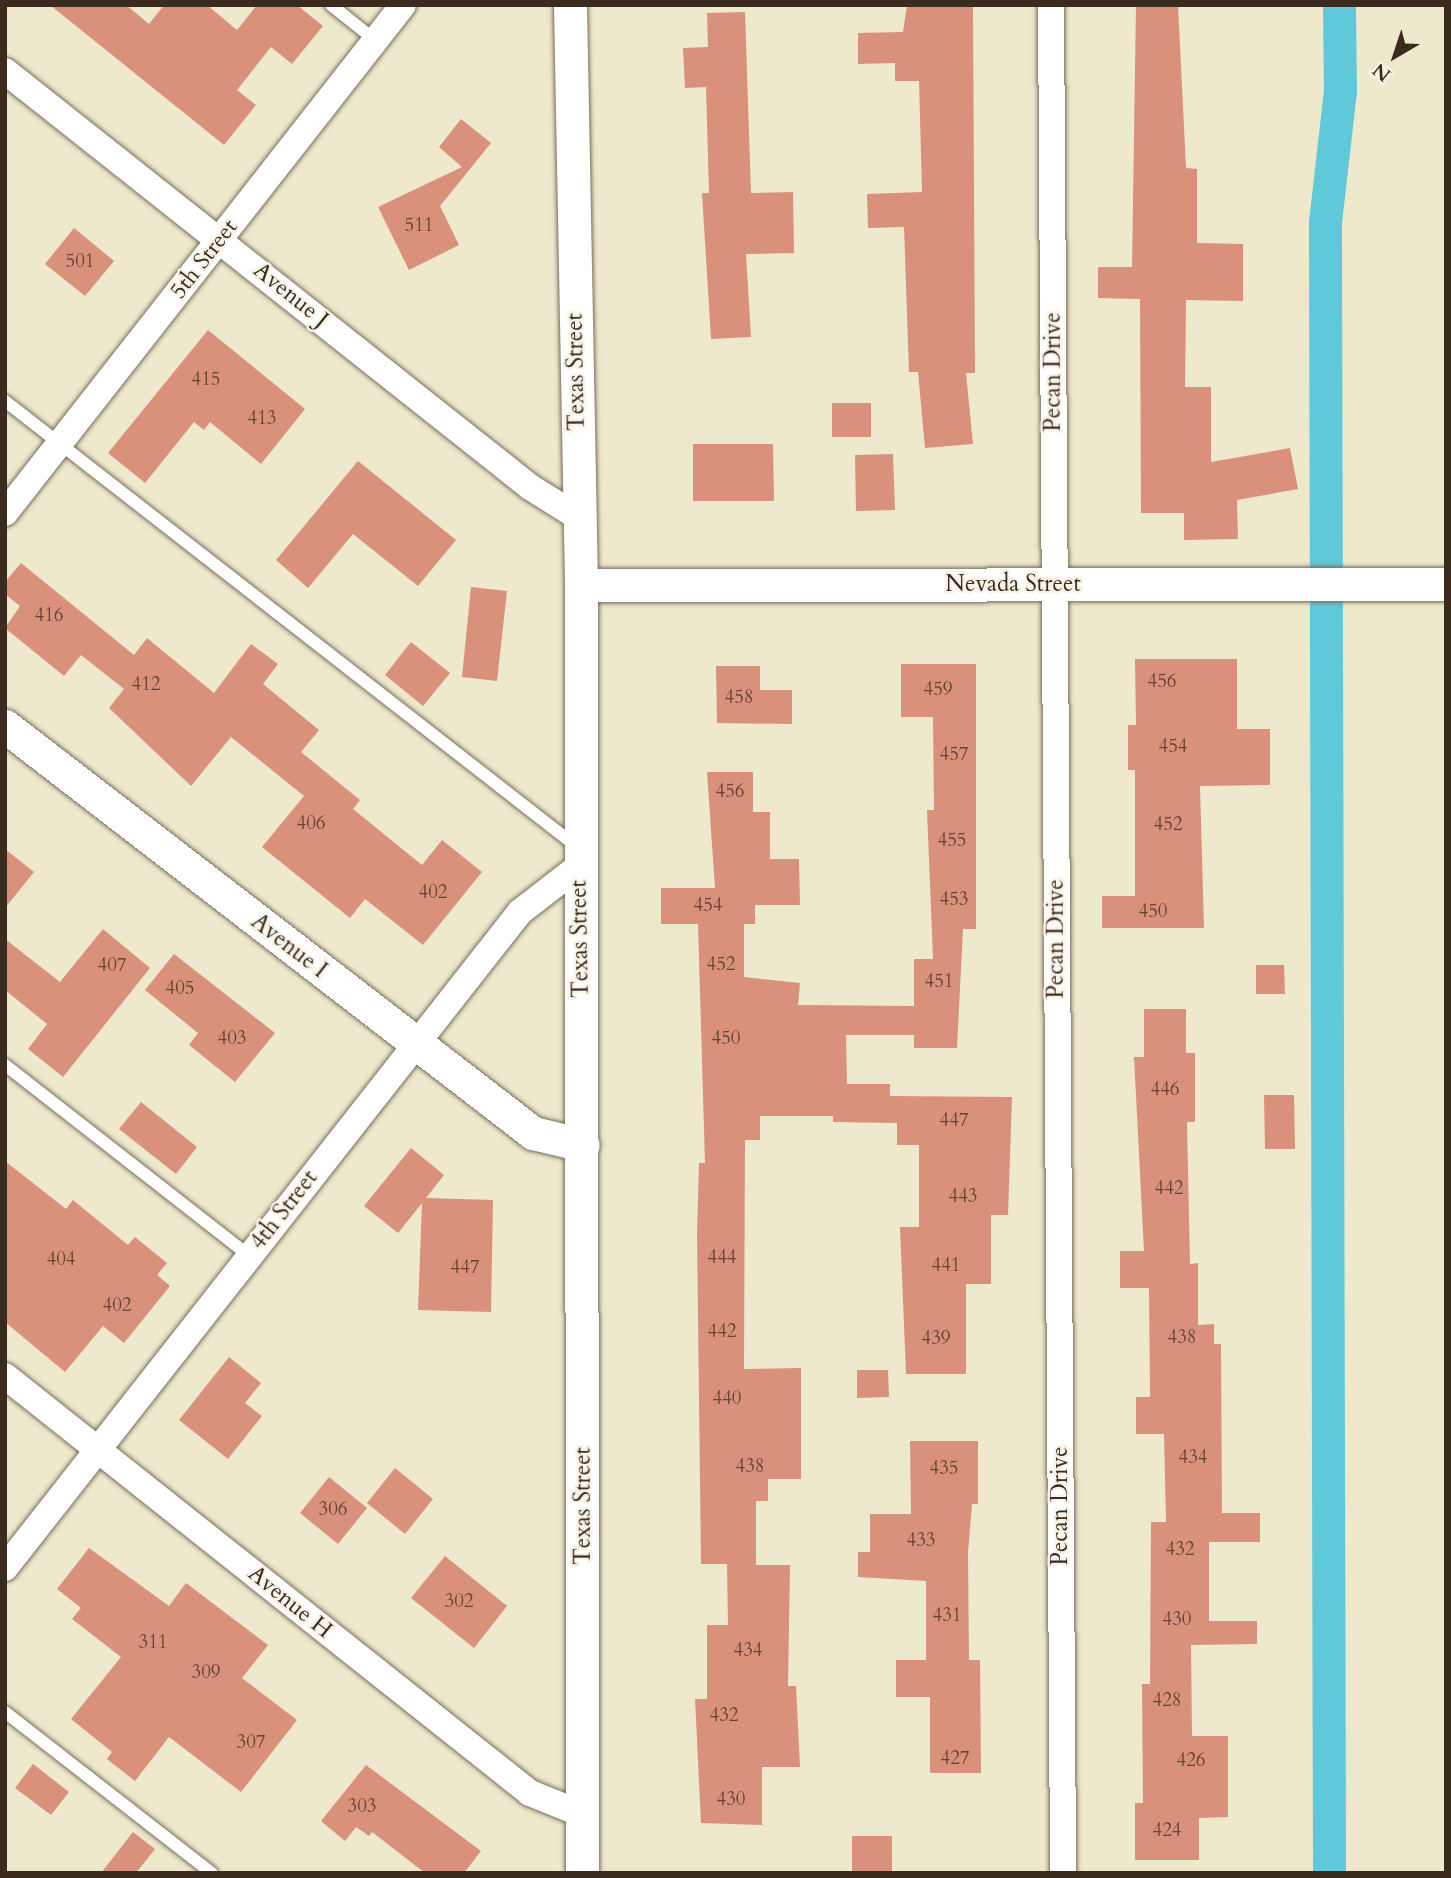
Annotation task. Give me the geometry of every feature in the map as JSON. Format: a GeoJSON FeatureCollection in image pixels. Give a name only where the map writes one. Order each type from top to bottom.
{"type":"FeatureCollection","features":[{"type":"Feature","properties":{"kind":"street","name":"5th Street"},"geometry":{"type":"LineString","coordinates":[[5,513],[403,5]]}},
{"type":"Feature","properties":{"kind":"street","name":"Texas Street"},"geometry":{"type":"LineString","coordinates":[[570,5],[581,585],[578,858],[583,1145],[582,1873]]}},
{"type":"Feature","properties":{"kind":"street","name":"Pecan Drive"},"geometry":{"type":"LineString","coordinates":[[1051,5],[1063,1873]]}},
{"type":"Feature","properties":{"kind":"street","name":"Avenue J"},"geometry":{"type":"LineString","coordinates":[[5,71],[220,238],[530,487],[578,517]]}},
{"type":"Feature","properties":{"kind":"street","name":"Nevada Street"},"geometry":{"type":"LineString","coordinates":[[581,585],[1446,584]]}},
{"type":"Feature","properties":{"kind":"street","name":"Avenue I"},"geometry":{"type":"LineString","coordinates":[[5,726],[533,1133],[583,1145]]}},
{"type":"Feature","properties":{"kind":"street","name":"4th Street"},"geometry":{"type":"LineString","coordinates":[[5,1568],[413,1043],[520,912],[578,858]]}},
{"type":"Feature","properties":{"kind":"street","name":"Avenue H"},"geometry":{"type":"LineString","coordinates":[[5,1376],[530,1793],[582,1814]]}},
{"type":"Feature","properties":{"kind":"lane"},"geometry":{"type":"LineString","coordinates":[[331,5],[375,40]]}},
{"type":"Feature","properties":{"kind":"lane"},"geometry":{"type":"LineString","coordinates":[[5,401],[578,858]]}},
{"type":"Feature","properties":{"kind":"lane"},"geometry":{"type":"LineString","coordinates":[[5,1065],[248,1255]]}},
{"type":"Feature","properties":{"kind":"lane"},"geometry":{"type":"LineString","coordinates":[[5,1712],[212,1873]]}},
{"type":"Feature","properties":{"kind":"building"},"geometry":{"type":"Polygon","coordinates":[[[50,5],[126,5],[149,24],[164,5],[207,5],[237,30],[257,5],[297,5],[323,26],[292,64],[271,47],[237,90],[256,105],[224,145],[50,5]]]}},
{"type":"Feature","properties":{"kind":"building"},"geometry":{"type":"Polygon","coordinates":[[[907,5],[973,5],[975,373],[966,373],[973,444],[925,448],[918,372],[909,372],[904,227],[868,228],[867,194],[922,192],[919,81],[895,81],[895,63],[858,64],[858,33],[903,32],[907,5]]]}},
{"type":"Feature","properties":{"kind":"building"},"geometry":{"type":"Polygon","coordinates":[[[1136,5],[1178,5],[1186,168],[1197,169],[1197,243],[1243,244],[1243,301],[1186,300],[1185,387],[1211,387],[1211,462],[1290,448],[1298,489],[1237,500],[1238,539],[1184,540],[1184,513],[1141,513],[1140,299],[1098,298],[1098,267],[1132,267],[1136,5]]]}},
{"type":"Feature","properties":{"kind":"building"},"geometry":{"type":"Polygon","coordinates":[[[745,12],[751,193],[793,192],[794,253],[746,254],[751,337],[711,339],[702,193],[709,193],[706,87],[685,88],[683,48],[708,47],[707,13],[745,12]]]}},
{"type":"Feature","properties":{"kind":"building"},"geometry":{"type":"Polygon","coordinates":[[[461,119],[491,143],[440,206],[459,245],[409,270],[378,207],[462,167],[439,147],[461,119]]]}},
{"type":"Feature","properties":{"kind":"building"},"geometry":{"type":"Polygon","coordinates":[[[74,228],[114,261],[85,296],[45,264],[74,228]]]}},
{"type":"Feature","properties":{"kind":"building"},"geometry":{"type":"Polygon","coordinates":[[[208,330],[305,409],[261,464],[210,422],[204,430],[194,422],[145,483],[108,453],[208,330]]]}},
{"type":"Feature","properties":{"kind":"building"},"geometry":{"type":"Polygon","coordinates":[[[832,403],[871,403],[871,437],[832,437],[832,403]]]}},
{"type":"Feature","properties":{"kind":"building"},"geometry":{"type":"Polygon","coordinates":[[[693,444],[773,444],[774,501],[693,501],[693,444]]]}},
{"type":"Feature","properties":{"kind":"building"},"geometry":{"type":"Polygon","coordinates":[[[893,454],[895,510],[856,511],[855,455],[893,454]]]}},
{"type":"Feature","properties":{"kind":"building"},"geometry":{"type":"Polygon","coordinates":[[[358,461],[456,540],[418,586],[353,534],[308,588],[276,560],[358,461]]]}},
{"type":"Feature","properties":{"kind":"building"},"geometry":{"type":"Polygon","coordinates":[[[21,563],[134,655],[147,638],[214,693],[251,644],[278,664],[263,684],[319,730],[301,752],[360,800],[353,809],[422,865],[442,840],[482,872],[423,945],[365,899],[350,918],[262,847],[304,796],[231,737],[191,786],[109,708],[124,689],[81,655],[64,676],[5,628],[20,606],[5,594],[5,582],[21,563]]]}},
{"type":"Feature","properties":{"kind":"building"},"geometry":{"type":"Polygon","coordinates":[[[471,587],[507,591],[497,681],[462,677],[471,587]]]}},
{"type":"Feature","properties":{"kind":"building"},"geometry":{"type":"Polygon","coordinates":[[[411,642],[450,673],[423,706],[385,675],[411,642]]]}},
{"type":"Feature","properties":{"kind":"building"},"geometry":{"type":"Polygon","coordinates":[[[1135,659],[1237,659],[1237,729],[1270,729],[1270,785],[1200,786],[1204,928],[1102,928],[1102,896],[1135,896],[1135,770],[1128,770],[1128,725],[1136,725],[1135,659]]]}},
{"type":"Feature","properties":{"kind":"building"},"geometry":{"type":"Polygon","coordinates":[[[901,664],[976,664],[976,929],[963,929],[957,1048],[914,1048],[914,1035],[846,1035],[847,1084],[890,1084],[890,1096],[1012,1097],[1008,1215],[991,1215],[991,1284],[966,1284],[966,1374],[906,1374],[900,1227],[919,1227],[919,1145],[897,1145],[897,1123],[833,1122],[833,1116],[760,1116],[760,1140],[745,1140],[744,1369],[801,1368],[801,1479],[768,1479],[768,1501],[756,1501],[756,1565],[790,1565],[788,1686],[796,1686],[800,1767],[762,1767],[762,1825],[701,1823],[695,1699],[707,1699],[707,1625],[728,1625],[727,1564],[701,1564],[697,1234],[699,1163],[705,1163],[698,924],[661,924],[661,888],[715,888],[707,772],[753,772],[753,812],[770,812],[770,859],[799,859],[800,905],[755,905],[755,924],[744,924],[744,977],[800,983],[798,1005],[914,1006],[914,959],[933,959],[927,810],[934,810],[933,717],[901,717],[901,664]]]}},
{"type":"Feature","properties":{"kind":"building"},"geometry":{"type":"Polygon","coordinates":[[[716,666],[760,666],[760,690],[792,690],[792,724],[717,723],[716,666]]]}},
{"type":"Feature","properties":{"kind":"building"},"geometry":{"type":"Polygon","coordinates":[[[5,849],[34,872],[5,908],[5,849]]]}},
{"type":"Feature","properties":{"kind":"building"},"geometry":{"type":"Polygon","coordinates":[[[103,929],[150,968],[63,1077],[28,1049],[47,1024],[5,990],[5,939],[60,982],[103,929]]]}},
{"type":"Feature","properties":{"kind":"building"},"geometry":{"type":"Polygon","coordinates":[[[174,954],[275,1033],[235,1082],[189,1045],[198,1033],[145,990],[174,954]]]}},
{"type":"Feature","properties":{"kind":"building"},"geometry":{"type":"Polygon","coordinates":[[[1256,965],[1284,965],[1285,994],[1256,994],[1256,965]]]}},
{"type":"Feature","properties":{"kind":"building"},"geometry":{"type":"Polygon","coordinates":[[[1144,1009],[1186,1009],[1186,1053],[1195,1053],[1195,1122],[1187,1122],[1190,1264],[1198,1263],[1198,1325],[1214,1324],[1214,1344],[1221,1344],[1222,1513],[1260,1513],[1260,1542],[1209,1542],[1209,1621],[1257,1621],[1257,1644],[1191,1645],[1192,1736],[1228,1736],[1228,1817],[1199,1818],[1199,1860],[1135,1860],[1135,1803],[1143,1803],[1142,1684],[1150,1684],[1151,1522],[1166,1522],[1164,1434],[1136,1434],[1136,1397],[1150,1397],[1149,1288],[1120,1288],[1120,1251],[1144,1251],[1134,1057],[1144,1057],[1144,1009]]]}},
{"type":"Feature","properties":{"kind":"building"},"geometry":{"type":"Polygon","coordinates":[[[1264,1095],[1294,1095],[1295,1149],[1265,1149],[1264,1095]]]}},
{"type":"Feature","properties":{"kind":"building"},"geometry":{"type":"Polygon","coordinates":[[[141,1102],[197,1147],[176,1174],[119,1129],[141,1102]]]}},
{"type":"Feature","properties":{"kind":"building"},"geometry":{"type":"Polygon","coordinates":[[[411,1148],[444,1175],[426,1198],[493,1200],[491,1312],[418,1310],[422,1203],[398,1233],[364,1206],[411,1148]]]}},
{"type":"Feature","properties":{"kind":"building"},"geometry":{"type":"Polygon","coordinates":[[[5,1161],[66,1209],[73,1200],[128,1245],[135,1237],[167,1263],[157,1275],[170,1286],[124,1343],[103,1326],[65,1372],[5,1322],[5,1161]]]}},
{"type":"Feature","properties":{"kind":"building"},"geometry":{"type":"Polygon","coordinates":[[[229,1357],[261,1383],[245,1403],[262,1416],[228,1459],[179,1420],[229,1357]]]}},
{"type":"Feature","properties":{"kind":"building"},"geometry":{"type":"Polygon","coordinates":[[[857,1370],[888,1370],[889,1397],[857,1398],[857,1370]]]}},
{"type":"Feature","properties":{"kind":"building"},"geometry":{"type":"Polygon","coordinates":[[[910,1441],[978,1441],[978,1504],[972,1504],[968,1552],[969,1660],[980,1660],[981,1773],[930,1773],[930,1697],[896,1697],[896,1660],[926,1660],[926,1581],[858,1577],[858,1552],[870,1552],[870,1514],[911,1514],[910,1441]]]}},
{"type":"Feature","properties":{"kind":"building"},"geometry":{"type":"Polygon","coordinates":[[[395,1468],[433,1499],[405,1534],[367,1503],[395,1468]]]}},
{"type":"Feature","properties":{"kind":"building"},"geometry":{"type":"Polygon","coordinates":[[[329,1477],[367,1508],[338,1544],[300,1513],[329,1477]]]}},
{"type":"Feature","properties":{"kind":"building"},"geometry":{"type":"Polygon","coordinates":[[[89,1548],[169,1606],[186,1583],[268,1645],[242,1678],[297,1720],[241,1792],[169,1737],[135,1781],[107,1759],[112,1752],[71,1719],[121,1657],[72,1619],[81,1608],[57,1589],[89,1548]]]}},
{"type":"Feature","properties":{"kind":"building"},"geometry":{"type":"Polygon","coordinates":[[[445,1556],[507,1606],[474,1648],[411,1598],[445,1556]]]}},
{"type":"Feature","properties":{"kind":"building"},"geometry":{"type":"Polygon","coordinates":[[[33,1764],[69,1792],[51,1815],[15,1788],[33,1764]]]}},
{"type":"Feature","properties":{"kind":"building"},"geometry":{"type":"Polygon","coordinates":[[[366,1765],[481,1851],[464,1873],[425,1873],[372,1832],[369,1836],[356,1827],[345,1841],[321,1821],[366,1765]]]}},
{"type":"Feature","properties":{"kind":"building"},"geometry":{"type":"Polygon","coordinates":[[[133,1832],[155,1849],[136,1873],[101,1873],[133,1832]]]}},
{"type":"Feature","properties":{"kind":"building"},"geometry":{"type":"Polygon","coordinates":[[[852,1836],[892,1836],[892,1873],[852,1873],[852,1836]]]}},
{"type":"Feature","properties":{"kind":"waterway"},"geometry":{"type":"LineString","coordinates":[[1329,1873],[1325,222],[1340,91],[1339,5]]}}]}
